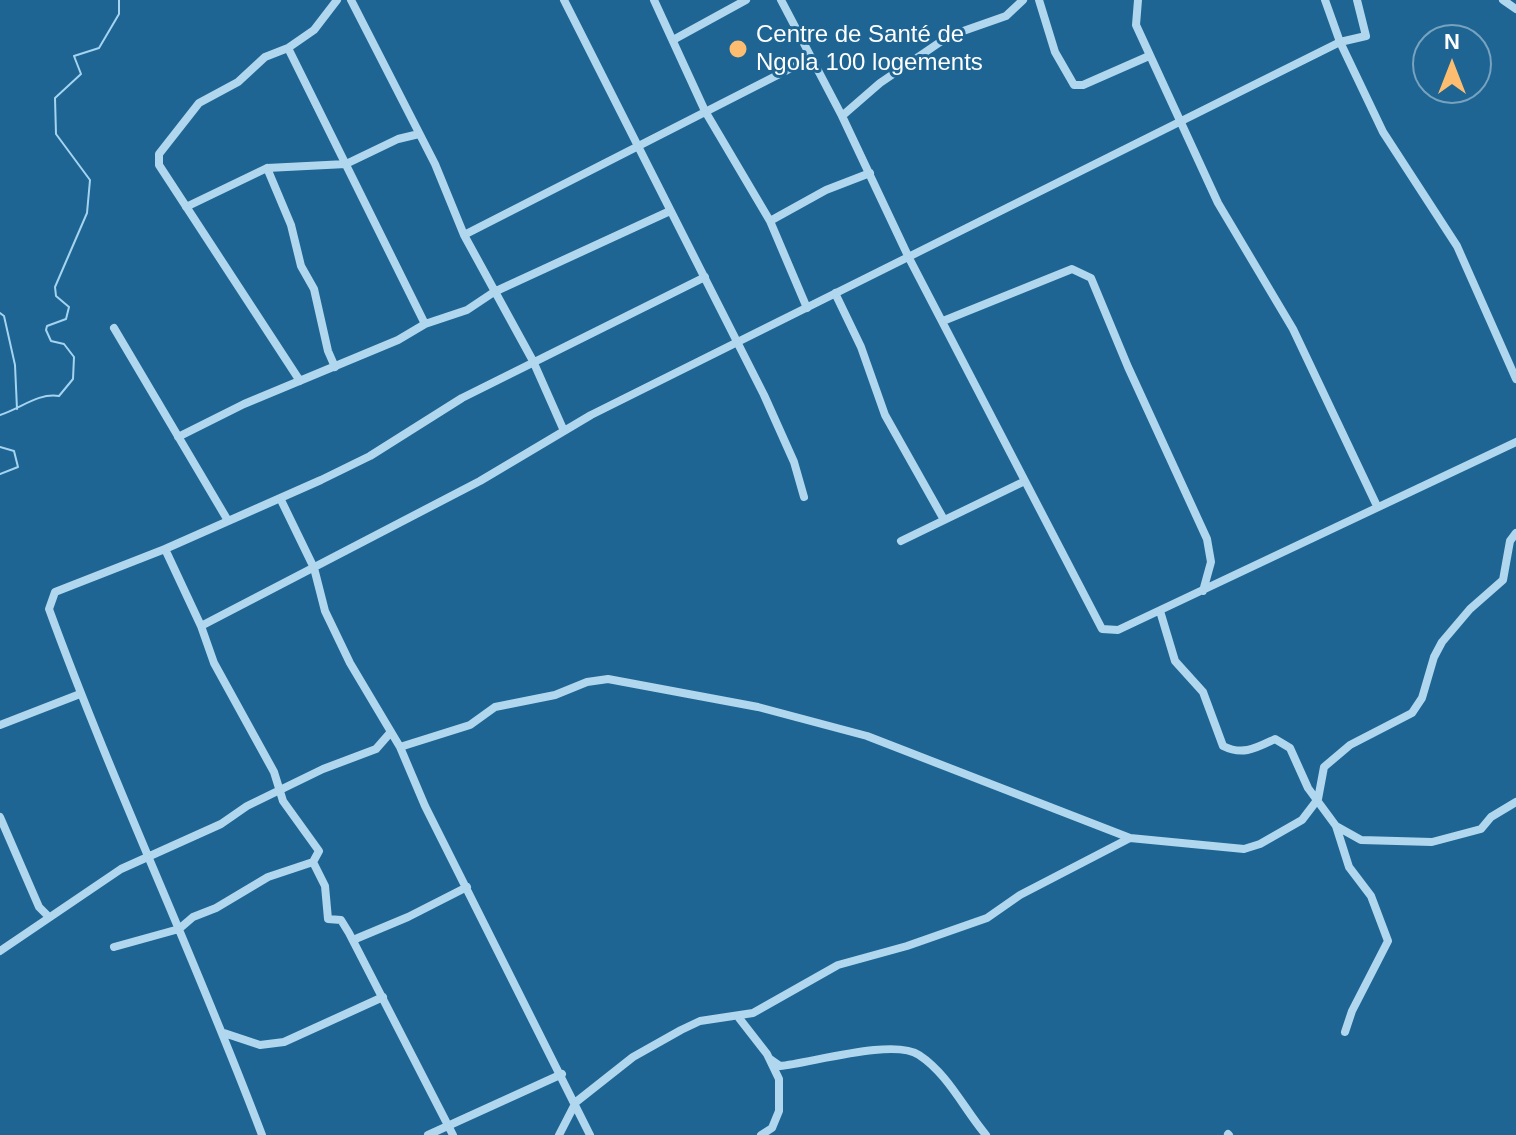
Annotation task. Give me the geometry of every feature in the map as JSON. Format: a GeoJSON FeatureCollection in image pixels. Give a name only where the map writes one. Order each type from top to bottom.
{"type":"FeatureCollection","features":[{"type":"Feature","properties":{"kind":"street"},"geometry":{"type":"LineString","coordinates":[[300,381],[159,165],[159,154],[164,143],[199,103],[238,82],[265,57],[288,48],[314,30],[337,0]]}},
{"type":"Feature","properties":{"kind":"street"},"geometry":{"type":"LineString","coordinates":[[351,0],[419,134],[464,235],[533,361],[564,431]]}},
{"type":"Feature","properties":{"kind":"street"},"geometry":{"type":"LineString","coordinates":[[564,0],[635,147],[737,342],[786,444],[804,497]]}},
{"type":"Feature","properties":{"kind":"street"},"geometry":{"type":"LineString","coordinates":[[654,0],[705,111],[770,221],[807,308]]}},
{"type":"Feature","properties":{"kind":"street"},"geometry":{"type":"LineString","coordinates":[[673,40],[746,0]]}},
{"type":"Feature","properties":{"kind":"street"},"geometry":{"type":"LineString","coordinates":[[781,0],[1097,624],[1109,632],[1203,591],[1516,442]]}},
{"type":"Feature","properties":{"kind":"street"},"geometry":{"type":"LineString","coordinates":[[842,116],[880,83],[949,36],[1006,16],[1023,0]]}},
{"type":"Feature","properties":{"kind":"street"},"geometry":{"type":"LineString","coordinates":[[1039,0],[1055,52],[1074,85],[1083,85],[1149,56]]}},
{"type":"Feature","properties":{"kind":"street"},"geometry":{"type":"LineString","coordinates":[[1138,0],[1136,25],[1218,203],[1293,329],[1377,506]]}},
{"type":"Feature","properties":{"kind":"street"},"geometry":{"type":"LineString","coordinates":[[1325,0],[1340,42],[1383,132],[1457,246],[1516,379]]}},
{"type":"Feature","properties":{"kind":"street"},"geometry":{"type":"LineString","coordinates":[[201,626],[480,481],[564,431],[737,342],[1181,124],[1340,42],[1366,36],[1357,0]]}},
{"type":"Feature","properties":{"kind":"street"},"geometry":{"type":"LineString","coordinates":[[1503,0],[1516,9]]}},
{"type":"Feature","properties":{"kind":"street"},"geometry":{"type":"LineString","coordinates":[[288,48],[425,324]]}},
{"type":"Feature","properties":{"kind":"street"},"geometry":{"type":"LineString","coordinates":[[464,235],[811,58]]}},
{"type":"Feature","properties":{"kind":"street"},"geometry":{"type":"LineString","coordinates":[[186,207],[267,168],[346,164],[398,139],[419,134]]}},
{"type":"Feature","properties":{"kind":"street"},"geometry":{"type":"LineString","coordinates":[[267,168],[291,225],[301,266],[314,289],[328,351],[335,367]]}},
{"type":"Feature","properties":{"kind":"street"},"geometry":{"type":"LineString","coordinates":[[770,221],[826,190],[870,173]]}},
{"type":"Feature","properties":{"kind":"street"},"geometry":{"type":"LineString","coordinates":[[178,437],[398,340],[425,324],[467,310],[494,292],[670,211]]}},
{"type":"Feature","properties":{"kind":"street"},"geometry":{"type":"LineString","coordinates":[[943,321],[1072,269],[1091,278],[1207,539],[1211,562],[1203,591]]}},
{"type":"Feature","properties":{"kind":"street"},"geometry":{"type":"LineString","coordinates":[[260,1135],[224,1033],[145,856],[123,791],[80,694],[49,609],[50,599],[55,592],[165,549],[370,456],[462,398],[705,277]]}},
{"type":"Feature","properties":{"kind":"street"},"geometry":{"type":"LineString","coordinates":[[835,293],[861,347],[885,415],[943,518]]}},
{"type":"Feature","properties":{"kind":"street"},"geometry":{"type":"LineString","coordinates":[[114,328],[227,519]]}},
{"type":"Feature","properties":{"kind":"street"},"geometry":{"type":"LineString","coordinates":[[901,541],[943,518],[1025,481]]}},
{"type":"Feature","properties":{"kind":"street"},"geometry":{"type":"LineString","coordinates":[[280,498],[314,568],[325,611],[400,747],[425,806],[590,1135]]}},
{"type":"Feature","properties":{"kind":"street"},"geometry":{"type":"LineString","coordinates":[[400,747],[470,725],[495,707],[555,695],[587,682],[608,679],[758,707],[867,736],[1130,838],[1244,849],[1265,842],[1302,820],[1318,799],[1324,767],[1350,745],[1412,713],[1422,698],[1442,642],[1470,609],[1503,580],[1510,541],[1516,533]]}},
{"type":"Feature","properties":{"kind":"street"},"geometry":{"type":"LineString","coordinates":[[114,947],[179,929],[193,917],[216,908],[268,877],[313,862],[319,851],[279,792],[274,772],[214,663],[201,626],[165,549]]}},
{"type":"Feature","properties":{"kind":"street"},"geometry":{"type":"LineString","coordinates":[[1160,611],[1175,661],[1203,692],[1223,746],[1235,752],[1250,750],[1275,739],[1282,740],[1336,826],[1349,867],[1371,896],[1387,931],[1388,941],[1352,1011],[1345,1032]]}},
{"type":"Feature","properties":{"kind":"street"},"geometry":{"type":"LineString","coordinates":[[0,725],[80,694]]}},
{"type":"Feature","properties":{"kind":"street"},"geometry":{"type":"LineString","coordinates":[[0,951],[73,898],[145,856],[221,824],[247,806],[323,769],[376,749],[390,733]]}},
{"type":"Feature","properties":{"kind":"street"},"geometry":{"type":"LineString","coordinates":[[1336,826],[1361,840],[1432,842],[1481,829],[1491,817],[1516,802]]}},
{"type":"Feature","properties":{"kind":"street"},"geometry":{"type":"LineString","coordinates":[[0,817],[39,907],[49,917]]}},
{"type":"Feature","properties":{"kind":"street"},"geometry":{"type":"LineString","coordinates":[[559,1135],[576,1102],[633,1057],[681,1030],[700,1021],[739,1018],[780,1000],[799,985],[838,965],[907,946],[987,918],[1020,895],[1130,838]]}},
{"type":"Feature","properties":{"kind":"street"},"geometry":{"type":"LineString","coordinates":[[313,862],[325,886],[328,919],[341,920],[353,940],[453,1135]]}},
{"type":"Feature","properties":{"kind":"street"},"geometry":{"type":"LineString","coordinates":[[353,940],[467,887]]}},
{"type":"Feature","properties":{"kind":"street"},"geometry":{"type":"LineString","coordinates":[[224,1033],[260,1045],[284,1042],[383,997]]}},
{"type":"Feature","properties":{"kind":"street"},"geometry":{"type":"LineString","coordinates":[[739,1018],[770,1059],[779,1079],[781,1098],[772,1128],[761,1135]]}},
{"type":"Feature","properties":{"kind":"street"},"geometry":{"type":"LineString","coordinates":[[770,1059],[780,1066],[838,1054],[899,1049],[913,1052],[952,1088],[986,1135]]}},
{"type":"Feature","properties":{"kind":"street"},"geometry":{"type":"LineString","coordinates":[[428,1135],[562,1074]]}},
{"type":"Feature","properties":{"kind":"waterway"},"geometry":{"type":"LineString","coordinates":[[0,415],[36,399],[59,396],[73,379],[74,357],[64,344],[51,341],[46,330],[47,326],[66,319],[69,307],[56,296],[55,287],[87,213],[90,180],[56,134],[55,98],[81,74],[74,56],[99,48],[119,14],[119,0]]}},
{"type":"Feature","properties":{"kind":"waterway"},"geometry":{"type":"LineString","coordinates":[[0,313],[4,316],[15,365],[17,409]]}},
{"type":"Feature","properties":{"kind":"waterway"},"geometry":{"type":"LineString","coordinates":[[0,447],[14,451],[18,467],[0,474]]}},
{"type":"Feature","properties":{"kind":"place","name":"Centre de Santé de Ngola 100 logements"},"geometry":{"type":"Point","coordinates":[738,49]}}]}
